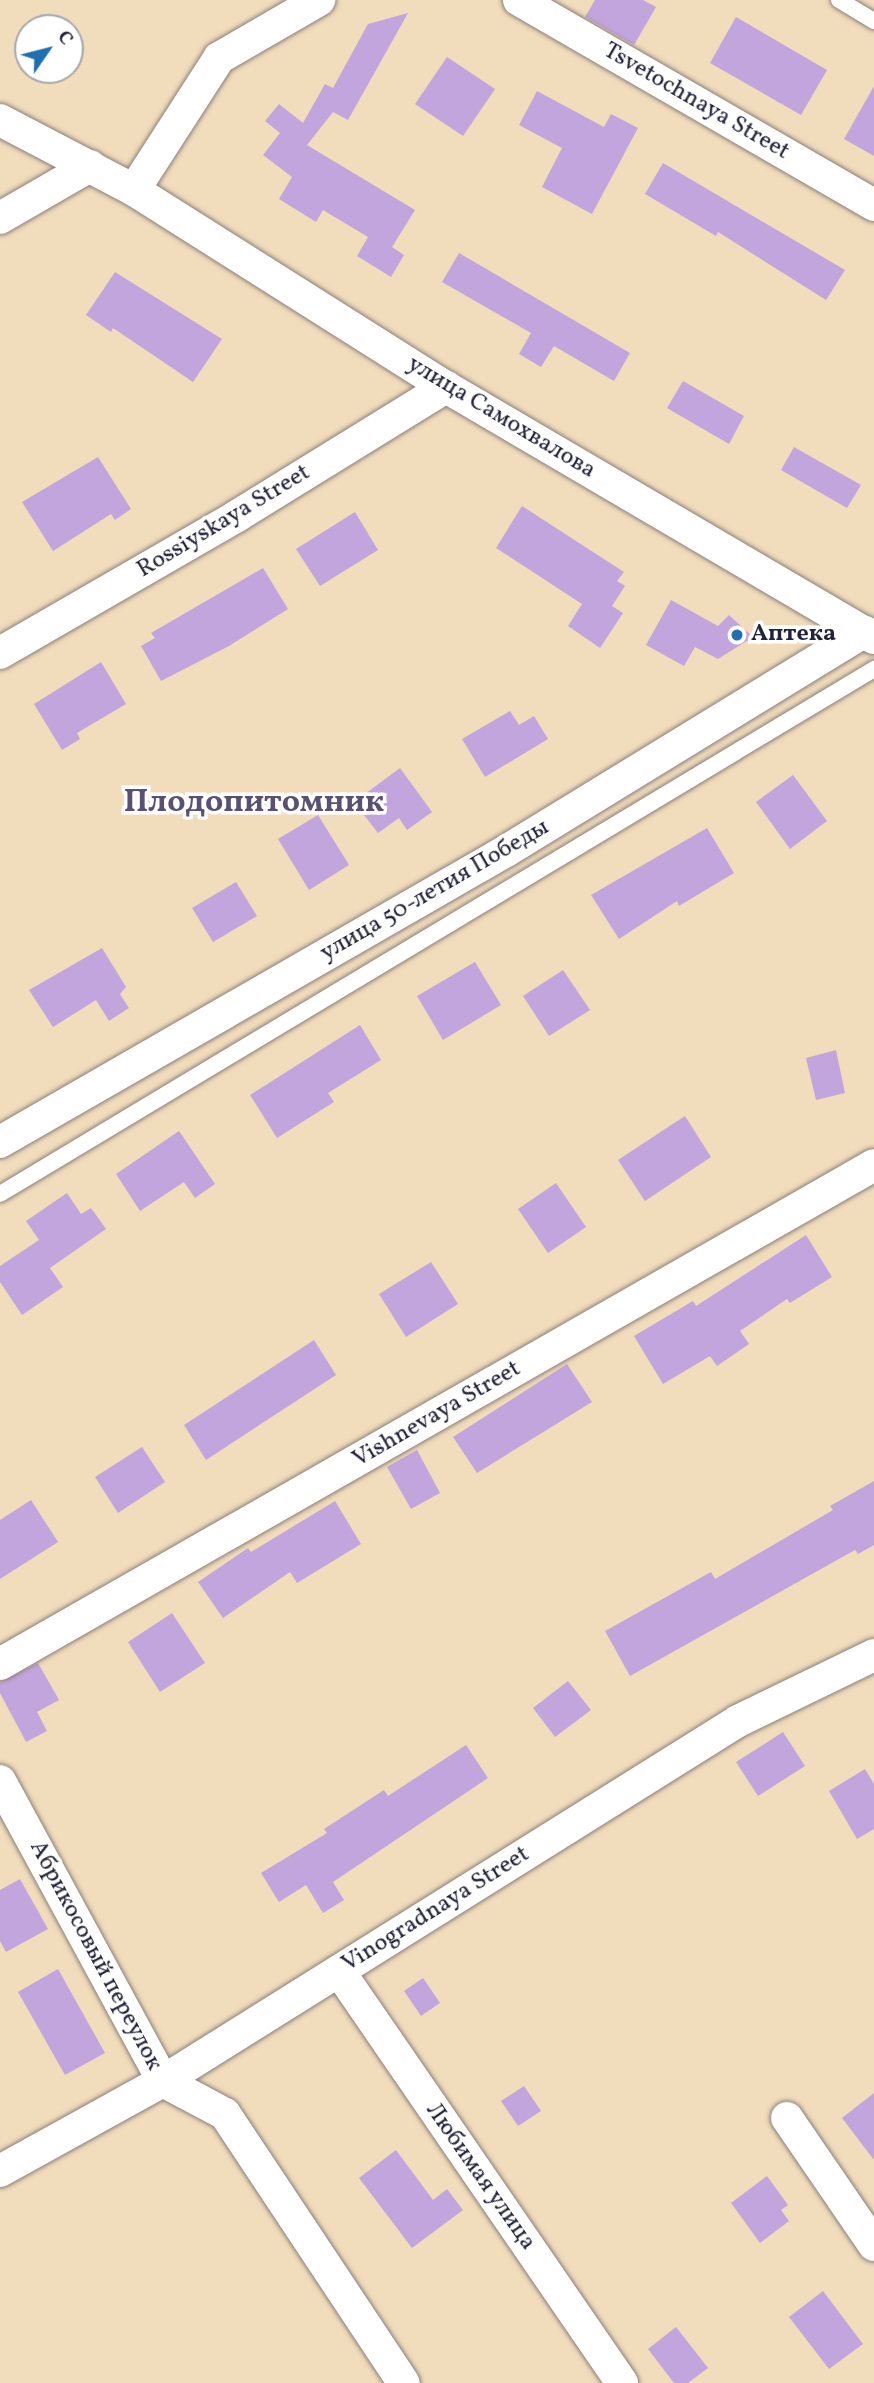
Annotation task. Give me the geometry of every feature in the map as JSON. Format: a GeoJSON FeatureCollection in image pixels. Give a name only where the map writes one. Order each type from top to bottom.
{"type":"FeatureCollection","features":[{"type":"Feature","properties":{"kind":"street"},"geometry":{"type":"LineString","coordinates":[[134,190],[219,58],[318,0]]}},
{"type":"Feature","properties":{"kind":"street","name":"Tsvetochnaya Street"},"geometry":{"type":"LineString","coordinates":[[519,0],[874,205]]}},
{"type":"Feature","properties":{"kind":"street","name":"улица Самохвалова"},"geometry":{"type":"LineString","coordinates":[[0,120],[134,190],[446,387],[869,635]]}},
{"type":"Feature","properties":{"kind":"street"},"geometry":{"type":"LineString","coordinates":[[0,218],[90,166]]}},
{"type":"Feature","properties":{"kind":"street","name":"Rossiyskaya Street"},"geometry":{"type":"LineString","coordinates":[[0,653],[237,516],[446,387]]}},
{"type":"Feature","properties":{"kind":"street","name":"улица 50-летия Победы"},"geometry":{"type":"LineString","coordinates":[[0,1142],[506,851],[869,635]]}},
{"type":"Feature","properties":{"kind":"street","name":"Vishnevaya Street"},"geometry":{"type":"LineString","coordinates":[[0,1664],[874,1165]]}},
{"type":"Feature","properties":{"kind":"street","name":"Vinogradnaya Street"},"geometry":{"type":"LineString","coordinates":[[0,2171],[163,2081],[738,1720],[874,1655]]}},
{"type":"Feature","properties":{"kind":"street","name":"Абрикосовый переулок"},"geometry":{"type":"LineString","coordinates":[[0,1781],[163,2081],[225,2114],[404,2383]]}},
{"type":"Feature","properties":{"kind":"street","name":"Любимая улица"},"geometry":{"type":"LineString","coordinates":[[339,1971],[622,2383]]}},
{"type":"Feature","properties":{"kind":"street"},"geometry":{"type":"LineString","coordinates":[[787,2118],[874,2245]]}},
{"type":"Feature","properties":{"kind":"lane"},"geometry":{"type":"LineString","coordinates":[[839,0],[874,22]]}},
{"type":"Feature","properties":{"kind":"lane"},"geometry":{"type":"LineString","coordinates":[[0,1194],[874,669]]}},
{"type":"Feature","properties":{"kind":"building"},"geometry":{"type":"Polygon","coordinates":[[[595,0],[643,0],[656,7],[634,45],[585,17],[595,0]]]}},
{"type":"Feature","properties":{"kind":"building"},"geometry":{"type":"Polygon","coordinates":[[[408,13],[348,120],[333,112],[307,145],[415,210],[392,247],[404,255],[391,277],[357,256],[368,237],[323,210],[316,222],[279,199],[292,177],[263,155],[280,133],[265,121],[279,104],[303,123],[325,84],[333,88],[368,24],[408,13]]]}},
{"type":"Feature","properties":{"kind":"building"},"geometry":{"type":"Polygon","coordinates":[[[736,17],[827,70],[801,115],[710,63],[736,17]]]}},
{"type":"Feature","properties":{"kind":"building"},"geometry":{"type":"Polygon","coordinates":[[[447,57],[495,89],[463,136],[415,104],[447,57]]]}},
{"type":"Feature","properties":{"kind":"building"},"geometry":{"type":"Polygon","coordinates":[[[874,86],[874,156],[844,139],[874,86]]]}},
{"type":"Feature","properties":{"kind":"building"},"geometry":{"type":"Polygon","coordinates":[[[537,91],[604,127],[611,114],[638,128],[592,214],[542,187],[562,148],[519,125],[537,91]]]}},
{"type":"Feature","properties":{"kind":"building"},"geometry":{"type":"Polygon","coordinates":[[[663,163],[845,270],[826,300],[718,232],[716,236],[645,194],[663,163]]]}},
{"type":"Feature","properties":{"kind":"building"},"geometry":{"type":"Polygon","coordinates":[[[459,253],[630,353],[614,381],[554,346],[541,367],[519,354],[531,333],[442,282],[459,253]]]}},
{"type":"Feature","properties":{"kind":"building"},"geometry":{"type":"Polygon","coordinates":[[[115,272],[222,339],[193,382],[113,328],[111,332],[86,315],[115,272]]]}},
{"type":"Feature","properties":{"kind":"building"},"geometry":{"type":"Polygon","coordinates":[[[683,381],[744,416],[729,444],[667,408],[683,381]]]}},
{"type":"Feature","properties":{"kind":"building"},"geometry":{"type":"Polygon","coordinates":[[[794,447],[861,485],[847,508],[781,470],[794,447]]]}},
{"type":"Feature","properties":{"kind":"building"},"geometry":{"type":"Polygon","coordinates":[[[98,457],[131,509],[115,520],[111,514],[53,551],[22,502],[98,457]]]}},
{"type":"Feature","properties":{"kind":"building"},"geometry":{"type":"Polygon","coordinates":[[[522,506],[624,572],[617,581],[625,586],[612,606],[623,613],[600,648],[568,626],[582,604],[496,548],[522,506]]]}},
{"type":"Feature","properties":{"kind":"building"},"geometry":{"type":"Polygon","coordinates":[[[355,512],[378,550],[320,586],[296,549],[355,512]]]}},
{"type":"Feature","properties":{"kind":"building"},"geometry":{"type":"Polygon","coordinates":[[[263,568],[288,609],[229,646],[161,681],[141,646],[155,638],[151,633],[263,568]]]}},
{"type":"Feature","properties":{"kind":"building"},"geometry":{"type":"Polygon","coordinates":[[[671,600],[718,626],[729,615],[753,637],[718,659],[695,647],[684,666],[646,645],[671,600]]]}},
{"type":"Feature","properties":{"kind":"building"},"geometry":{"type":"Polygon","coordinates":[[[101,662],[126,704],[77,733],[80,739],[62,750],[34,704],[101,662]]]}},
{"type":"Feature","properties":{"kind":"building"},"geometry":{"type":"Polygon","coordinates":[[[510,711],[519,725],[534,716],[548,739],[485,777],[462,739],[510,711]]]}},
{"type":"Feature","properties":{"kind":"building"},"geometry":{"type":"Polygon","coordinates":[[[400,768],[432,812],[407,830],[399,818],[378,833],[354,802],[400,768]]]}},
{"type":"Feature","properties":{"kind":"building"},"geometry":{"type":"Polygon","coordinates":[[[793,775],[827,821],[790,849],[756,802],[793,775]]]}},
{"type":"Feature","properties":{"kind":"building"},"geometry":{"type":"Polygon","coordinates":[[[318,815],[349,865],[309,890],[278,839],[318,815]]]}},
{"type":"Feature","properties":{"kind":"building"},"geometry":{"type":"Polygon","coordinates":[[[707,828],[734,873],[679,906],[677,901],[619,939],[591,895],[707,828]]]}},
{"type":"Feature","properties":{"kind":"building"},"geometry":{"type":"Polygon","coordinates":[[[236,882],[257,916],[213,942],[192,908],[236,882]]]}},
{"type":"Feature","properties":{"kind":"building"},"geometry":{"type":"Polygon","coordinates":[[[102,948],[126,987],[120,994],[129,1008],[109,1021],[96,1000],[53,1027],[29,990],[102,948]]]}},
{"type":"Feature","properties":{"kind":"building"},"geometry":{"type":"Polygon","coordinates":[[[475,962],[501,1005],[443,1040],[417,996],[475,962]]]}},
{"type":"Feature","properties":{"kind":"building"},"geometry":{"type":"Polygon","coordinates":[[[563,970],[590,1010],[549,1036],[523,996],[563,970]]]}},
{"type":"Feature","properties":{"kind":"building"},"geometry":{"type":"Polygon","coordinates":[[[360,1025],[381,1060],[328,1093],[334,1102],[277,1138],[250,1095],[360,1025]]]}},
{"type":"Feature","properties":{"kind":"building"},"geometry":{"type":"Polygon","coordinates":[[[836,1050],[845,1093],[816,1100],[806,1058],[836,1050]]]}},
{"type":"Feature","properties":{"kind":"building"},"geometry":{"type":"Polygon","coordinates":[[[685,1116],[711,1157],[645,1201],[618,1160],[685,1116]]]}},
{"type":"Feature","properties":{"kind":"building"},"geometry":{"type":"Polygon","coordinates":[[[179,1131],[215,1184],[195,1198],[184,1182],[140,1211],[116,1174],[179,1131]]]}},
{"type":"Feature","properties":{"kind":"building"},"geometry":{"type":"Polygon","coordinates":[[[556,1183],[586,1227],[548,1253],[518,1209],[556,1183]]]}},
{"type":"Feature","properties":{"kind":"building"},"geometry":{"type":"Polygon","coordinates":[[[67,1193],[81,1214],[91,1208],[106,1229],[50,1268],[63,1287],[22,1315],[0,1282],[0,1266],[39,1240],[26,1221],[67,1193]]]}},
{"type":"Feature","properties":{"kind":"building"},"geometry":{"type":"Polygon","coordinates":[[[806,1235],[832,1277],[790,1303],[787,1299],[740,1331],[749,1344],[717,1366],[710,1356],[663,1384],[634,1336],[693,1301],[696,1306],[806,1235]]]}},
{"type":"Feature","properties":{"kind":"building"},"geometry":{"type":"Polygon","coordinates":[[[431,1262],[458,1304],[406,1337],[379,1294],[431,1262]]]}},
{"type":"Feature","properties":{"kind":"building"},"geometry":{"type":"Polygon","coordinates":[[[314,1340],[336,1375],[206,1460],[184,1425],[314,1340]]]}},
{"type":"Feature","properties":{"kind":"building"},"geometry":{"type":"Polygon","coordinates":[[[567,1364],[592,1402],[477,1473],[453,1437],[567,1364]]]}},
{"type":"Feature","properties":{"kind":"building"},"geometry":{"type":"Polygon","coordinates":[[[142,1447],[165,1482],[118,1513],[95,1477],[142,1447]]]}},
{"type":"Feature","properties":{"kind":"building"},"geometry":{"type":"Polygon","coordinates":[[[417,1450],[440,1493],[411,1509],[387,1467],[417,1450]]]}},
{"type":"Feature","properties":{"kind":"building"},"geometry":{"type":"Polygon","coordinates":[[[874,1481],[874,1545],[858,1554],[855,1550],[630,1676],[605,1631],[711,1572],[715,1579],[833,1510],[830,1506],[874,1481]]]}},
{"type":"Feature","properties":{"kind":"building"},"geometry":{"type":"Polygon","coordinates":[[[31,1500],[58,1542],[0,1579],[0,1520],[31,1500]]]}},
{"type":"Feature","properties":{"kind":"building"},"geometry":{"type":"Polygon","coordinates":[[[335,1501],[361,1544],[297,1583],[290,1572],[223,1618],[198,1582],[248,1548],[251,1552],[335,1501]]]}},
{"type":"Feature","properties":{"kind":"building"},"geometry":{"type":"Polygon","coordinates":[[[172,1613],[205,1663],[160,1692],[128,1642],[172,1613]]]}},
{"type":"Feature","properties":{"kind":"building"},"geometry":{"type":"Polygon","coordinates":[[[38,1663],[59,1700],[37,1712],[47,1731],[26,1742],[0,1693],[0,1682],[38,1663]]]}},
{"type":"Feature","properties":{"kind":"building"},"geometry":{"type":"Polygon","coordinates":[[[568,1681],[591,1710],[555,1737],[533,1708],[568,1681]]]}},
{"type":"Feature","properties":{"kind":"building"},"geometry":{"type":"Polygon","coordinates":[[[783,1732],[805,1766],[758,1796],[736,1762],[783,1732]]]}},
{"type":"Feature","properties":{"kind":"building"},"geometry":{"type":"Polygon","coordinates":[[[466,1745],[488,1778],[333,1882],[344,1900],[323,1913],[306,1885],[279,1902],[261,1873],[327,1833],[324,1829],[384,1790],[388,1796],[466,1745]]]}},
{"type":"Feature","properties":{"kind":"building"},"geometry":{"type":"Polygon","coordinates":[[[865,1769],[874,1784],[874,1829],[857,1839],[829,1791],[865,1769]]]}},
{"type":"Feature","properties":{"kind":"building"},"geometry":{"type":"Polygon","coordinates":[[[20,1879],[48,1929],[6,1952],[0,1941],[0,1890],[20,1879]]]}},
{"type":"Feature","properties":{"kind":"building"},"geometry":{"type":"Polygon","coordinates":[[[58,1969],[105,2053],[65,2075],[18,1992],[58,1969]]]}},
{"type":"Feature","properties":{"kind":"building"},"geometry":{"type":"Polygon","coordinates":[[[423,1978],[440,2003],[421,2016],[404,1991],[423,1978]]]}},
{"type":"Feature","properties":{"kind":"building"},"geometry":{"type":"Polygon","coordinates":[[[524,2086],[541,2111],[518,2126],[501,2101],[524,2086]]]}},
{"type":"Feature","properties":{"kind":"building"},"geometry":{"type":"Polygon","coordinates":[[[874,2093],[874,2160],[842,2118],[874,2093]]]}},
{"type":"Feature","properties":{"kind":"building"},"geometry":{"type":"Polygon","coordinates":[[[396,2150],[433,2200],[447,2189],[463,2210],[412,2248],[359,2178],[396,2150]]]}},
{"type":"Feature","properties":{"kind":"building"},"geometry":{"type":"Polygon","coordinates":[[[767,2176],[788,2205],[781,2210],[789,2221],[760,2243],[731,2203],[767,2176]]]}},
{"type":"Feature","properties":{"kind":"building"},"geometry":{"type":"Polygon","coordinates":[[[823,2291],[863,2344],[829,2369],[789,2317],[823,2291]]]}},
{"type":"Feature","properties":{"kind":"building"},"geometry":{"type":"Polygon","coordinates":[[[676,2327],[708,2368],[688,2383],[674,2383],[648,2349],[676,2327]]]}},
{"type":"Feature","properties":{"kind":"place","name":"Аптека"},"geometry":{"type":"Point","coordinates":[737,635]}},
{"type":"Feature","properties":{"kind":"district","name":"Плодопитомник"},"geometry":{"type":"Point","coordinates":[254,803]}}]}
